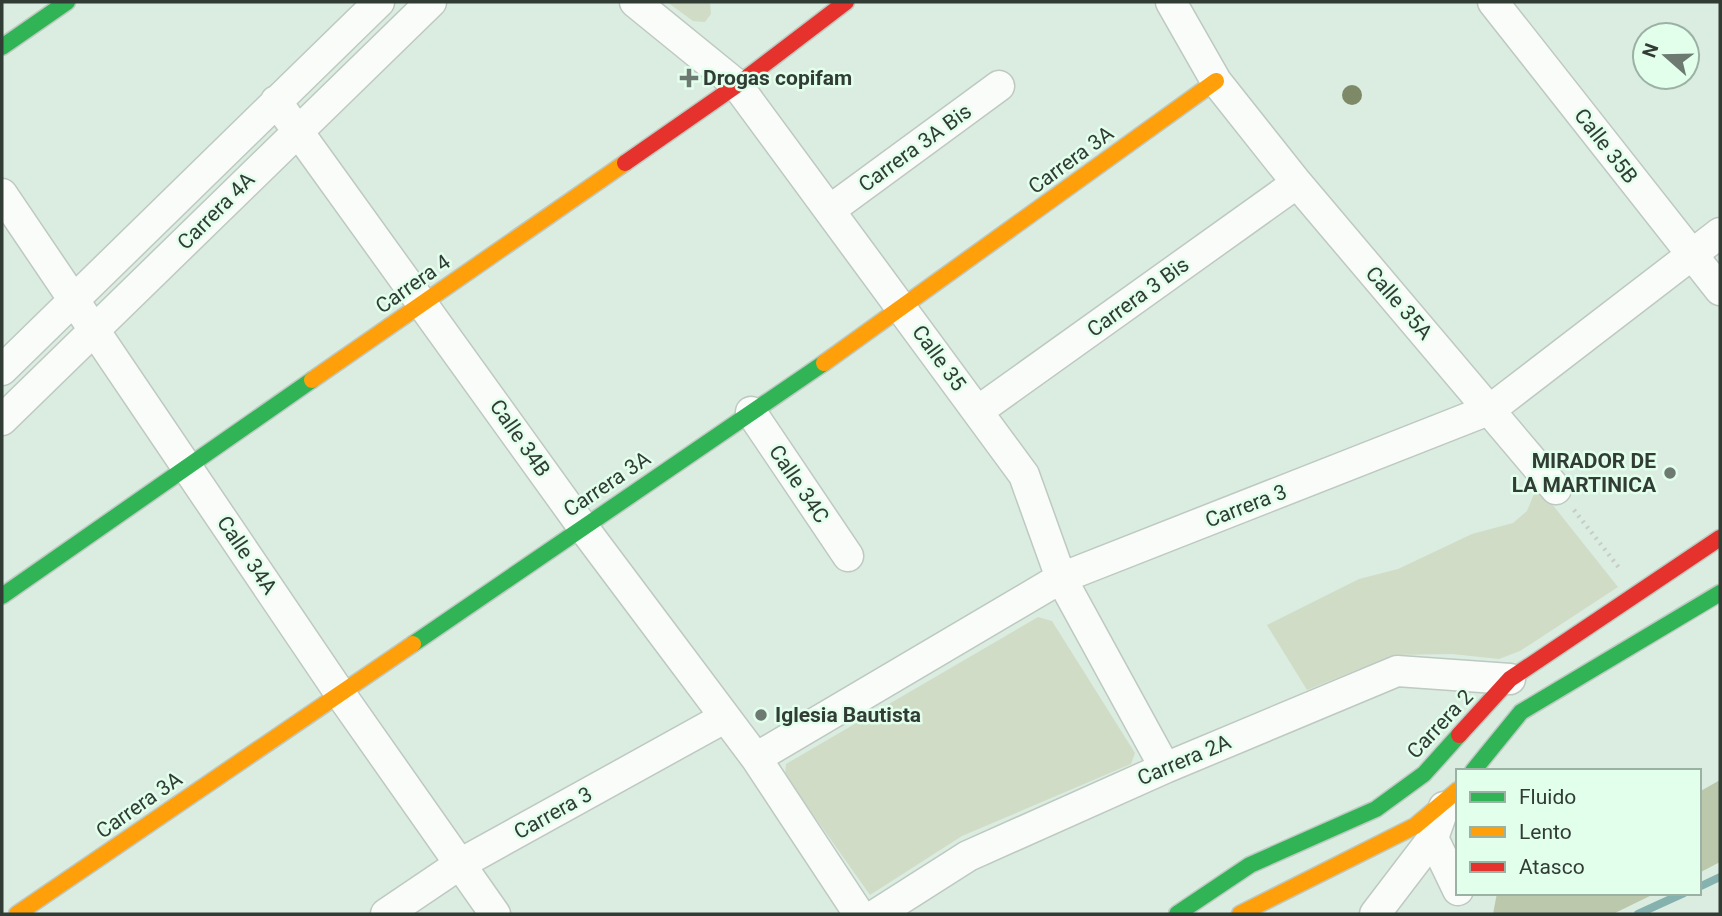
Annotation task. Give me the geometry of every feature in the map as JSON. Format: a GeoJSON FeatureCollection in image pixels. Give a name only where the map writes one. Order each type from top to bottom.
{"type":"FeatureCollection","features":[{"type":"Feature","properties":{"kind":"street"},"geometry":{"type":"LineString","coordinates":[[2,47],[67,2]]}},
{"type":"Feature","properties":{"kind":"street","name":"Carrera 4A"},"geometry":{"type":"LineString","coordinates":[[2,370],[379,2]]}},
{"type":"Feature","properties":{"kind":"street","name":"Carrera 4A"},"geometry":{"type":"LineString","coordinates":[[2,420],[431,2]]}},
{"type":"Feature","properties":{"kind":"street","name":"Calle 35"},"geometry":{"type":"LineString","coordinates":[[635,2],[737,85],[1024,475],[1061,578],[1165,768]]}},
{"type":"Feature","properties":{"kind":"street","name":"Carrera 4"},"geometry":{"type":"LineString","coordinates":[[2,596],[737,85],[846,2]]}},
{"type":"Feature","properties":{"kind":"street","name":"Calle 35A"},"geometry":{"type":"LineString","coordinates":[[1171,2],[1216,81],[1297,183],[1556,489]]}},
{"type":"Feature","properties":{"kind":"street","name":"Calle 35B"},"geometry":{"type":"LineString","coordinates":[[1493,2],[1720,290]]}},
{"type":"Feature","properties":{"kind":"street","name":"Carrera 3A"},"geometry":{"type":"LineString","coordinates":[[28,911],[339,692],[903,309],[1216,81]]}},
{"type":"Feature","properties":{"kind":"street","name":"Carrera 3A Bis"},"geometry":{"type":"LineString","coordinates":[[830,210],[999,86]]}},
{"type":"Feature","properties":{"kind":"street","name":"Calle 34B"},"geometry":{"type":"LineString","coordinates":[[276,101],[582,526],[756,758],[859,914]]}},
{"type":"Feature","properties":{"kind":"street","name":"Carrera 3 Bis"},"geometry":{"type":"LineString","coordinates":[[978,411],[1297,183]]}},
{"type":"Feature","properties":{"kind":"street","name":"Calle 34A"},"geometry":{"type":"LineString","coordinates":[[2,194],[339,692],[495,914]]}},
{"type":"Feature","properties":{"kind":"street","name":"Carrera 3"},"geometry":{"type":"LineString","coordinates":[[756,758],[1061,578],[1491,409],[1720,233]]}},
{"type":"Feature","properties":{"kind":"street","name":"Calle 34C"},"geometry":{"type":"LineString","coordinates":[[751,412],[848,556]]}},
{"type":"Feature","properties":{"kind":"street","name":"Carrera 2"},"geometry":{"type":"LineString","coordinates":[[1177,914],[1250,865],[1376,809],[1424,774],[1510,679],[1640,595],[1720,538]]}},
{"type":"Feature","properties":{"kind":"street"},"geometry":{"type":"LineString","coordinates":[[1476,769],[1521,712],[1720,593]]}},
{"type":"Feature","properties":{"kind":"street","name":"Carrera 2A"},"geometry":{"type":"LineString","coordinates":[[877,914],[968,856],[1165,768],[1396,671],[1510,679]]}},
{"type":"Feature","properties":{"kind":"street","name":"Carrera 3"},"geometry":{"type":"LineString","coordinates":[[386,914],[460,864],[724,718]]}},
{"type":"Feature","properties":{"kind":"street"},"geometry":{"type":"LineString","coordinates":[[1376,914],[1433,838],[1451,799]]}},
{"type":"Feature","properties":{"kind":"street"},"geometry":{"type":"LineString","coordinates":[[1240,914],[1269,895],[1394,836],[1451,799]]}},
{"type":"Feature","properties":{"kind":"street"},"geometry":{"type":"LineString","coordinates":[[1433,838],[1456,888]]}},
{"type":"Feature","properties":{"kind":"street"},"geometry":{"type":"LineString","coordinates":[[1459,895],[1463,914]]}},
{"type":"Feature","properties":{"kind":"path"},"geometry":{"type":"LineString","coordinates":[[1556,489],[1640,595]]}},
{"type":"Feature","properties":{"kind":"green space"},"geometry":{"type":"Polygon","coordinates":[[[667,2],[710,2],[711,14],[705,22],[693,21],[667,2]]]}},
{"type":"Feature","properties":{"kind":"green space"},"geometry":{"type":"Polygon","coordinates":[[[1540,489],[1618,587],[1520,651],[1499,659],[1452,654],[1394,655],[1307,690],[1267,625],[1359,579],[1398,569],[1472,534],[1513,523],[1527,511],[1534,494],[1540,489]]]}},
{"type":"Feature","properties":{"kind":"green space"},"geometry":{"type":"Polygon","coordinates":[[[1038,617],[1052,621],[1135,753],[1131,764],[962,836],[870,895],[785,775],[786,764],[1038,617]]]}},
{"type":"Feature","properties":{"kind":"green space"},"geometry":{"type":"Polygon","coordinates":[[[1720,780],[1720,862],[1701,872],[1701,791],[1720,780]]]}},
{"type":"Feature","properties":{"kind":"green space"},"geometry":{"type":"Polygon","coordinates":[[[1497,895],[1652,895],[1613,914],[1493,914],[1497,895]]]}},
{"type":"Feature","properties":{"kind":"waterway"},"geometry":{"type":"LineString","coordinates":[[1701,886],[1720,877]]}},
{"type":"Feature","properties":{"kind":"waterway"},"geometry":{"type":"LineString","coordinates":[[1638,914],[1680,895]]}},
{"type":"Feature","properties":{"kind":"traffic: fast"},"geometry":{"type":"LineString","coordinates":[[2,47],[67,2]]}},
{"type":"Feature","properties":{"kind":"traffic: fast"},"geometry":{"type":"LineString","coordinates":[[413,644],[824,363]]}},
{"type":"Feature","properties":{"kind":"traffic: fast"},"geometry":{"type":"LineString","coordinates":[[2,596],[312,380]]}},
{"type":"Feature","properties":{"kind":"traffic: fast"},"geometry":{"type":"LineString","coordinates":[[1475,769],[1521,712],[1720,593]]}},
{"type":"Feature","properties":{"kind":"traffic: fast"},"geometry":{"type":"LineString","coordinates":[[1177,914],[1250,865],[1376,809],[1424,774],[1459,735]]}},
{"type":"Feature","properties":{"kind":"traffic: slow"},"geometry":{"type":"LineString","coordinates":[[824,363],[1216,81]]}},
{"type":"Feature","properties":{"kind":"traffic: slow"},"geometry":{"type":"LineString","coordinates":[[312,380],[625,163]]}},
{"type":"Feature","properties":{"kind":"traffic: slow"},"geometry":{"type":"LineString","coordinates":[[17,914],[413,644]]}},
{"type":"Feature","properties":{"kind":"traffic: slow"},"geometry":{"type":"LineString","coordinates":[[1240,914],[1415,826],[1456,792]]}},
{"type":"Feature","properties":{"kind":"traffic: jam"},"geometry":{"type":"LineString","coordinates":[[625,163],[737,85],[846,2]]}},
{"type":"Feature","properties":{"kind":"traffic: jam"},"geometry":{"type":"LineString","coordinates":[[1459,735],[1510,679],[1720,538]]}},
{"type":"Feature","properties":{"kind":"place","name":"Drogas copifam"},"geometry":{"type":"Point","coordinates":[689,78]}},
{"type":"Feature","properties":{"kind":"place","name":"MIRADOR DE LA MARTINICA"},"geometry":{"type":"Point","coordinates":[1670,473]}},
{"type":"Feature","properties":{"kind":"place","name":"Iglesia Bautista"},"geometry":{"type":"Point","coordinates":[761,715]}}]}
